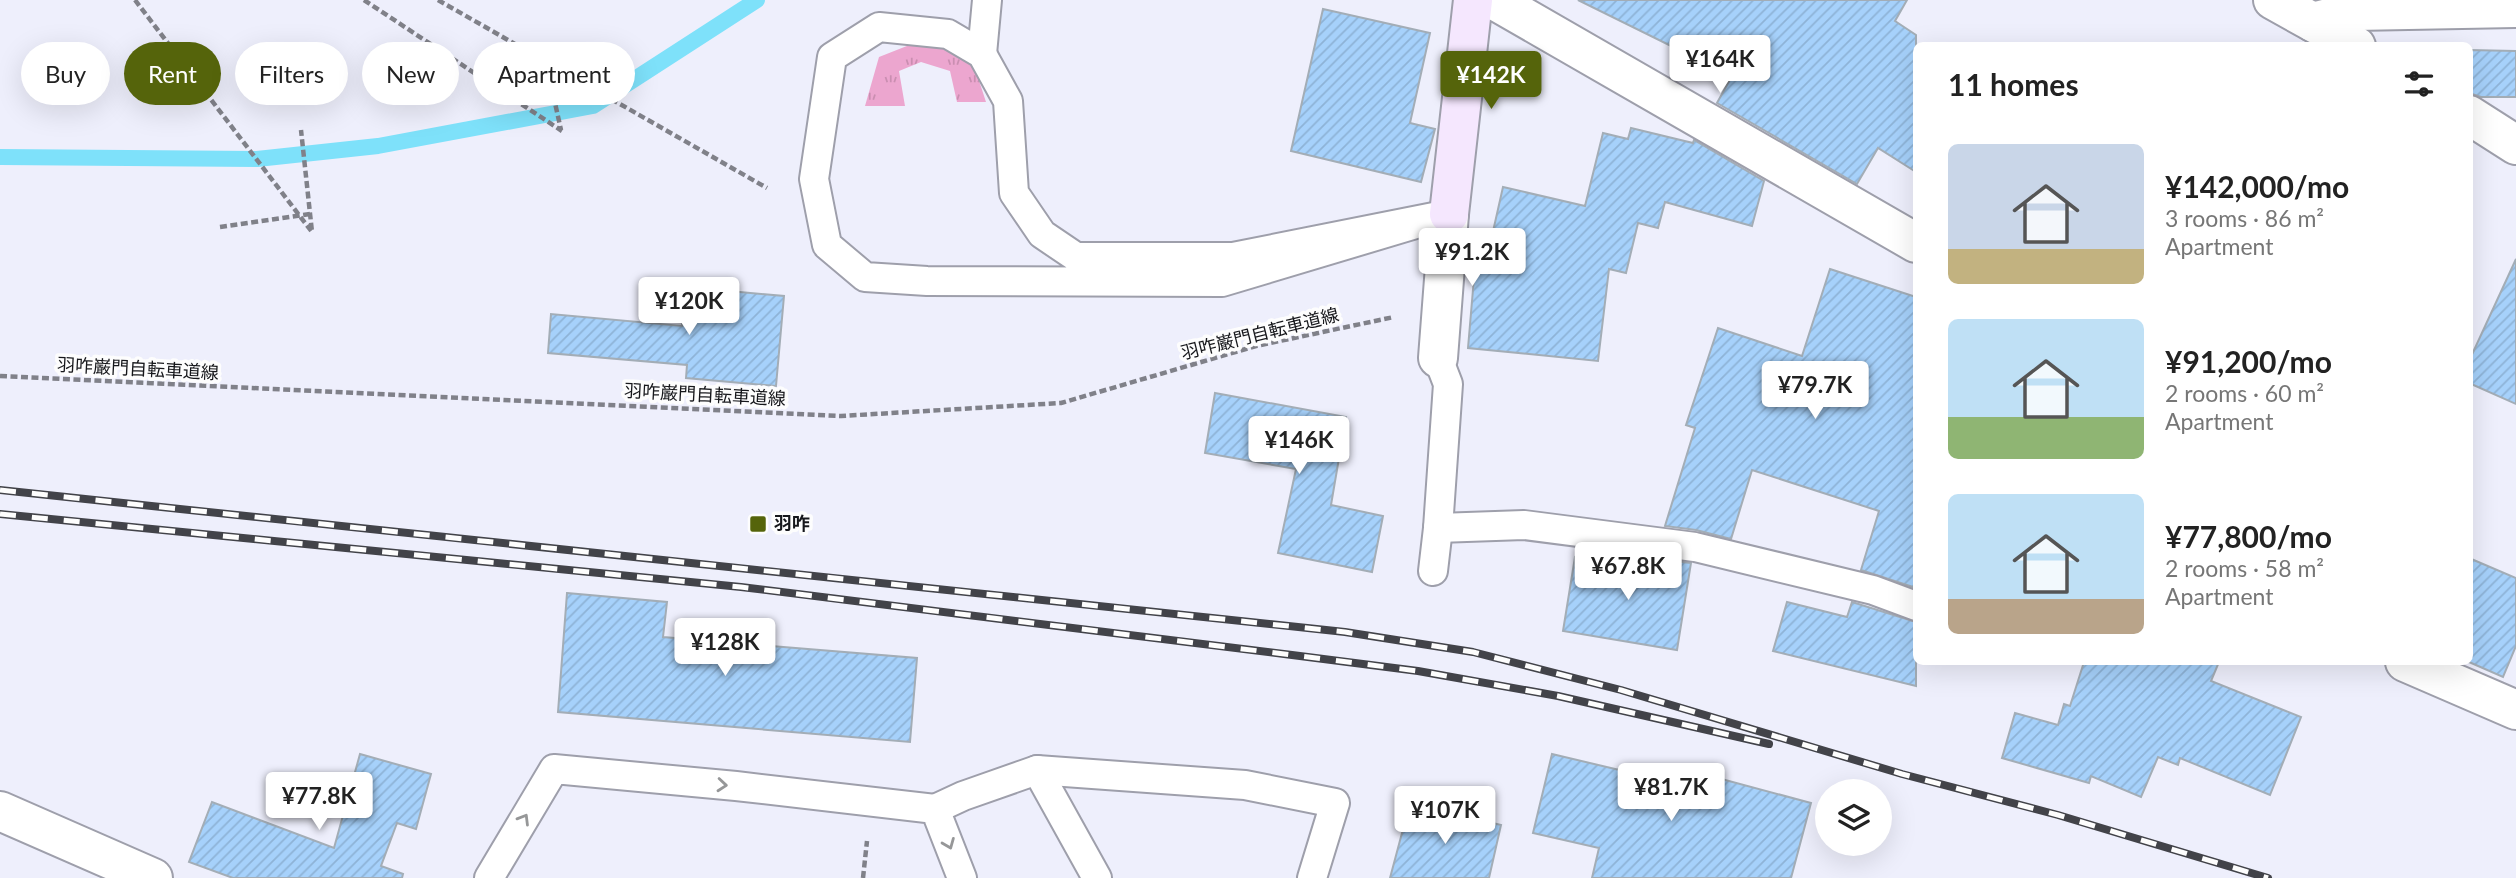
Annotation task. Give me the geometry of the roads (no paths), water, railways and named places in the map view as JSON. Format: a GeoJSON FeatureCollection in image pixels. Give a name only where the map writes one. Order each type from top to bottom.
{"type":"FeatureCollection","features":[{"type":"Feature","properties":{"kind":"street"},"geometry":{"type":"LineString","coordinates":[[1438,358],[1449,214],[1474,0]]}},
{"type":"Feature","properties":{"kind":"street"},"geometry":{"type":"LineString","coordinates":[[1494,0],[1913,241]]}},
{"type":"Feature","properties":{"kind":"street"},"geometry":{"type":"LineString","coordinates":[[2273,0],[2349,42]]}},
{"type":"Feature","properties":{"kind":"street"},"geometry":{"type":"LineString","coordinates":[[2313,22],[2355,11],[2516,8]]}},
{"type":"Feature","properties":{"kind":"street"},"geometry":{"type":"LineString","coordinates":[[2473,118],[2516,145]]}},
{"type":"Feature","properties":{"kind":"street"},"geometry":{"type":"LineString","coordinates":[[2412,665],[2516,710]]}},
{"type":"Feature","properties":{"kind":"street"},"geometry":{"type":"LineString","coordinates":[[0,811],[153,878]]}},
{"type":"Feature","properties":{"kind":"lane"},"geometry":{"type":"LineString","coordinates":[[982,54],[987,0]]}},
{"type":"Feature","properties":{"kind":"lane"},"geometry":{"type":"LineString","coordinates":[[879,27],[948,34],[982,54],[1008,101],[1014,193],[1041,234],[1076,257],[1233,257],[1449,214],[1222,282],[927,281],[865,277],[827,245],[814,179],[832,57],[879,27]]}},
{"type":"Feature","properties":{"kind":"lane"},"geometry":{"type":"LineString","coordinates":[[1433,571],[1448,384],[1438,358]]}},
{"type":"Feature","properties":{"kind":"lane"},"geometry":{"type":"LineString","coordinates":[[1438,528],[1524,525],[1695,547],[1873,590],[1913,605]]}},
{"type":"Feature","properties":{"kind":"lane"},"geometry":{"type":"LineString","coordinates":[[489,878],[554,769],[935,809],[963,796],[1037,770],[1245,785],[1335,803],[1312,878]]}},
{"type":"Feature","properties":{"kind":"lane"},"geometry":{"type":"LineString","coordinates":[[1037,770],[1097,878]]}},
{"type":"Feature","properties":{"kind":"lane"},"geometry":{"type":"LineString","coordinates":[[935,809],[962,878]]}},
{"type":"Feature","properties":{"kind":"waterway"},"geometry":{"type":"LineString","coordinates":[[0,157],[257,159],[378,146],[593,106],[757,0]]}},
{"type":"Feature","properties":{"kind":"railway"},"geometry":{"type":"LineString","coordinates":[[0,490],[1345,632],[1473,652],[1621,690],[1902,774],[2058,815],[2268,878]]}},
{"type":"Feature","properties":{"kind":"railway"},"geometry":{"type":"LineString","coordinates":[[0,514],[741,587],[1418,671],[1558,696],[1769,744]]}},
{"type":"Feature","properties":{"kind":"place","name":"羽咋"},"geometry":{"type":"Point","coordinates":[758,524]}}]}
